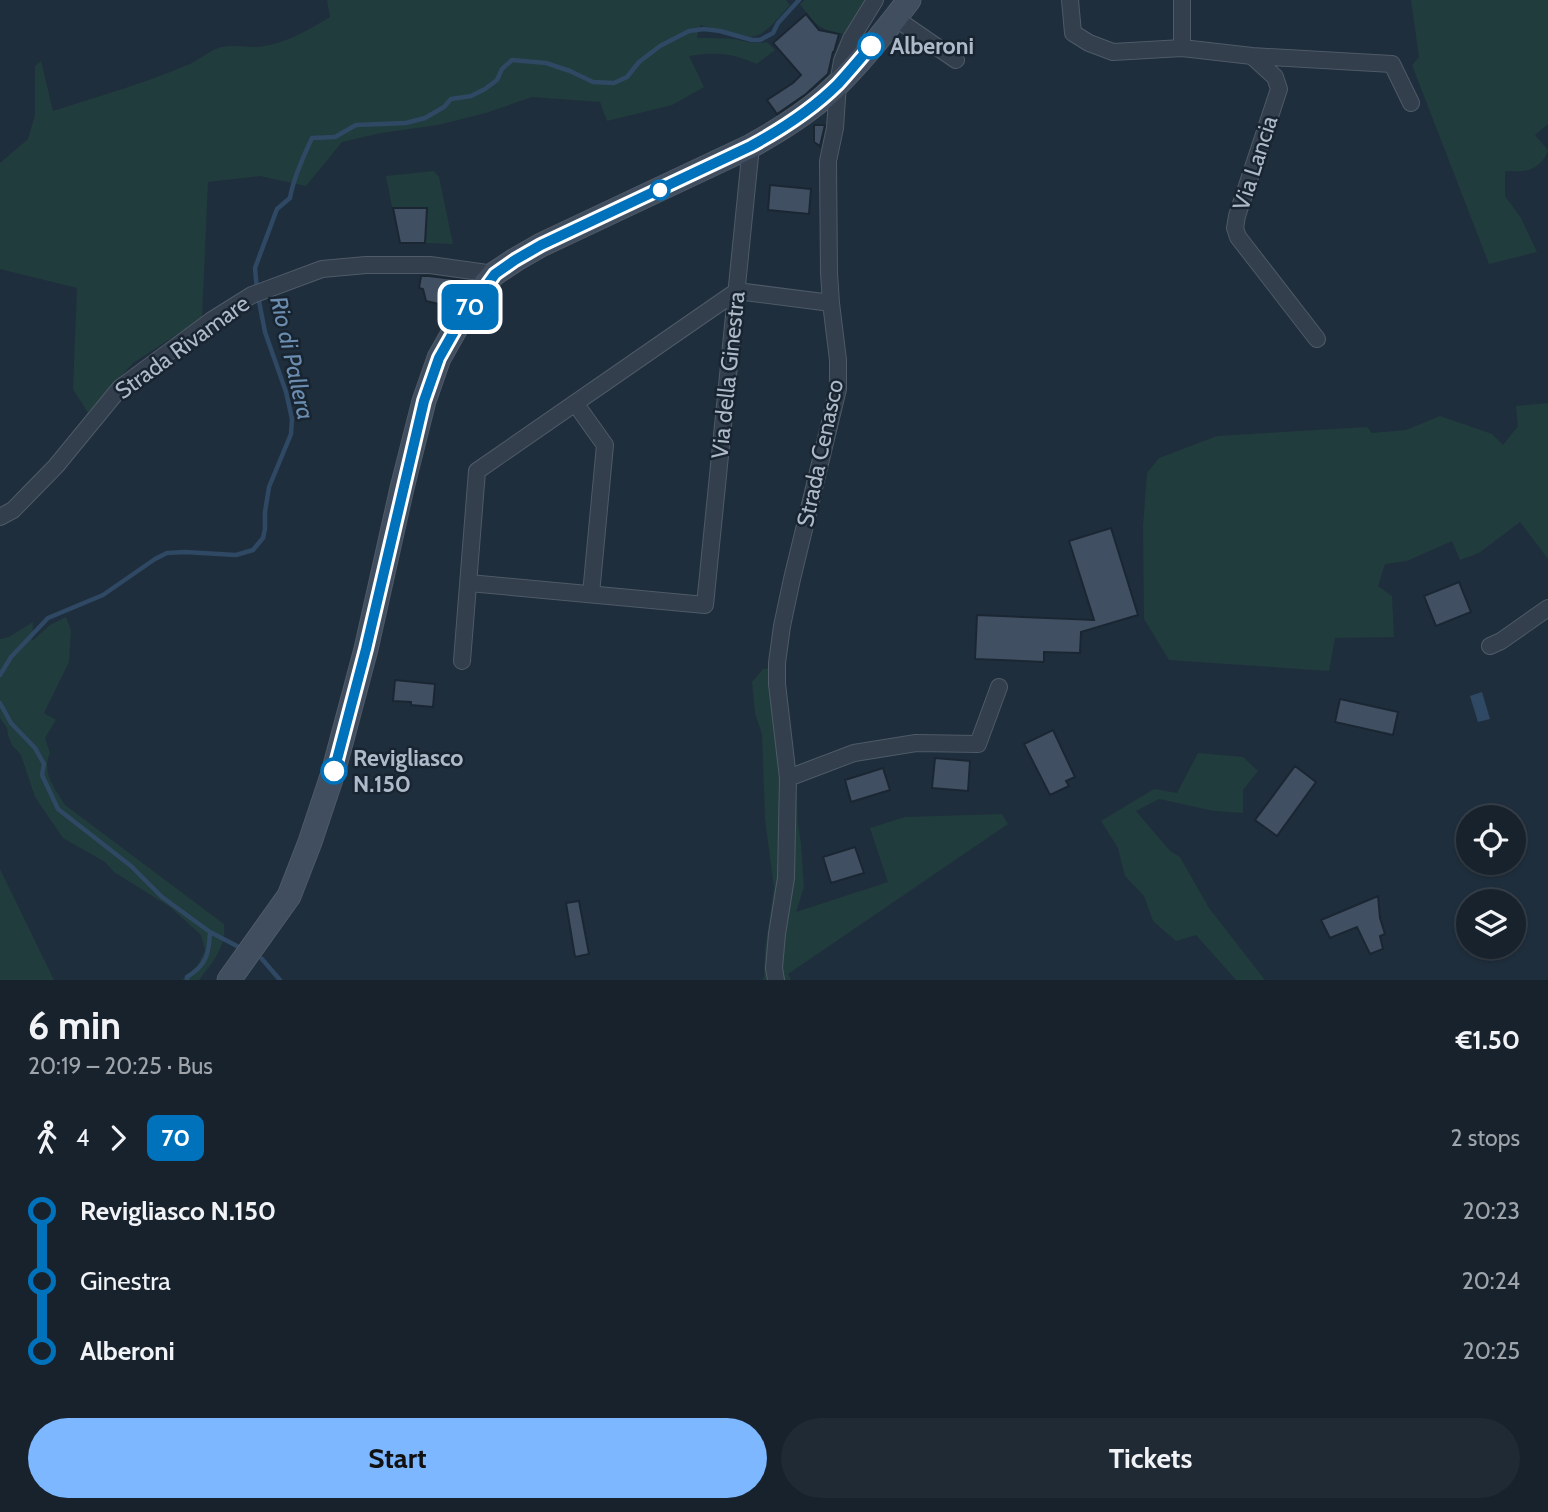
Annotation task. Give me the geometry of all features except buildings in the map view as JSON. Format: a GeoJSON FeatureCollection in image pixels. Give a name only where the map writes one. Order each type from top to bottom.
{"type":"FeatureCollection","features":[{"type":"Feature","properties":{"kind":"street","name":"Strada Cenasco"},"geometry":{"type":"LineString","coordinates":[[776,980],[774,968],[777,934],[786,877],[788,778],[777,663],[792,579],[838,389],[838,360],[831,303],[828,161],[835,128],[838,84],[842,61],[851,38],[875,0]]}},
{"type":"Feature","properties":{"kind":"street"},"geometry":{"type":"LineString","coordinates":[[229,980],[289,896],[333,773],[366,649],[424,401],[439,358],[456,328],[495,274],[541,245],[780,130],[838,84],[909,0]]}},
{"type":"Feature","properties":{"kind":"street"},"geometry":{"type":"LineString","coordinates":[[1070,0],[1073,33],[1089,43],[1113,52],[1182,48],[1252,56],[1392,64],[1411,103]]}},
{"type":"Feature","properties":{"kind":"street"},"geometry":{"type":"LineString","coordinates":[[1182,0],[1182,48]]}},
{"type":"Feature","properties":{"kind":"street"},"geometry":{"type":"LineString","coordinates":[[895,18],[956,60]]}},
{"type":"Feature","properties":{"kind":"street","name":"Via Lancia"},"geometry":{"type":"LineString","coordinates":[[1252,56],[1275,77],[1279,89],[1235,228],[1238,237],[1256,262],[1317,339]]}},
{"type":"Feature","properties":{"kind":"street","name":"Via della Ginestra"},"geometry":{"type":"LineString","coordinates":[[591,594],[705,605],[751,146]]}},
{"type":"Feature","properties":{"kind":"street","name":"Strada Rivamare"},"geometry":{"type":"LineString","coordinates":[[0,517],[13,510],[56,466],[120,388],[212,320],[252,295],[322,269],[366,265],[430,265],[495,274]]}},
{"type":"Feature","properties":{"kind":"street"},"geometry":{"type":"LineString","coordinates":[[462,660],[477,471],[737,291],[831,303]]}},
{"type":"Feature","properties":{"kind":"street"},"geometry":{"type":"LineString","coordinates":[[468,583],[591,594],[605,445],[575,403]]}},
{"type":"Feature","properties":{"kind":"street"},"geometry":{"type":"LineString","coordinates":[[1490,646],[1548,608]]}},
{"type":"Feature","properties":{"kind":"street"},"geometry":{"type":"LineString","coordinates":[[788,778],[854,753],[916,743],[978,744],[999,687]]}},
{"type":"Feature","properties":{"kind":"green space"},"geometry":{"type":"Polygon","coordinates":[[[327,0],[786,0],[790,5],[761,34],[751,37],[700,25],[697,38],[767,42],[775,50],[757,64],[724,54],[689,56],[704,87],[672,105],[607,121],[600,102],[532,97],[486,113],[438,125],[342,142],[306,186],[260,176],[208,182],[202,318],[133,363],[88,413],[73,389],[77,288],[0,269],[0,163],[28,139],[35,115],[35,66],[41,61],[53,111],[169,73],[218,48],[266,46],[285,40],[330,17],[327,0]]]}},
{"type":"Feature","properties":{"kind":"green space"},"geometry":{"type":"Polygon","coordinates":[[[805,0],[866,0],[848,35],[824,29],[815,23],[800,4],[805,0]]]}},
{"type":"Feature","properties":{"kind":"green space"},"geometry":{"type":"Polygon","coordinates":[[[1411,0],[1548,0],[1548,124],[1535,135],[1548,150],[1547,154],[1532,169],[1505,171],[1505,196],[1521,218],[1537,252],[1489,264],[1412,65],[1419,57],[1411,0]]]}},
{"type":"Feature","properties":{"kind":"green space"},"geometry":{"type":"Polygon","coordinates":[[[434,171],[439,177],[453,244],[425,243],[427,208],[392,207],[386,176],[434,171]]]}},
{"type":"Feature","properties":{"kind":"green space"},"geometry":{"type":"Polygon","coordinates":[[[1548,403],[1548,559],[1520,522],[1479,553],[1460,560],[1452,541],[1407,561],[1385,564],[1378,586],[1392,596],[1394,637],[1335,638],[1329,671],[1169,660],[1144,619],[1143,526],[1147,473],[1159,458],[1217,436],[1367,427],[1372,433],[1406,430],[1440,416],[1492,434],[1503,445],[1518,426],[1516,406],[1548,403]]]}},
{"type":"Feature","properties":{"kind":"green space"},"geometry":{"type":"Polygon","coordinates":[[[66,617],[71,630],[69,662],[44,713],[56,720],[45,738],[50,753],[47,767],[50,780],[65,805],[224,924],[221,947],[199,980],[182,980],[198,965],[205,950],[201,935],[170,907],[114,872],[105,862],[63,838],[35,797],[21,755],[12,745],[7,728],[0,718],[0,639],[9,637],[33,622],[32,641],[50,625],[66,617]]]}},
{"type":"Feature","properties":{"kind":"green space"},"geometry":{"type":"Polygon","coordinates":[[[771,668],[783,780],[783,878],[769,980],[762,980],[774,888],[765,819],[762,734],[755,713],[752,682],[763,669],[771,668]]]}},
{"type":"Feature","properties":{"kind":"green space"},"geometry":{"type":"Polygon","coordinates":[[[1198,753],[1243,757],[1258,771],[1243,790],[1243,813],[1214,811],[1159,799],[1136,811],[1170,851],[1180,857],[1209,908],[1265,980],[1236,980],[1196,935],[1176,941],[1153,921],[1144,896],[1125,876],[1118,848],[1101,821],[1154,789],[1177,793],[1198,753]]]}},
{"type":"Feature","properties":{"kind":"green space"},"geometry":{"type":"Polygon","coordinates":[[[790,784],[796,784],[804,887],[796,912],[888,882],[870,828],[905,817],[1002,814],[1008,824],[788,974],[791,980],[782,980],[780,939],[790,784]]]}},
{"type":"Feature","properties":{"kind":"green space"},"geometry":{"type":"Polygon","coordinates":[[[0,869],[54,980],[0,980],[0,869]]]}},
{"type":"Feature","properties":{"kind":"water"},"geometry":{"type":"Polygon","coordinates":[[[1482,692],[1490,719],[1478,722],[1470,696],[1482,692]]]}},
{"type":"Feature","properties":{"kind":"waterway","name":"Rio di Pallera"},"geometry":{"type":"LineString","coordinates":[[0,675],[11,657],[48,618],[103,595],[155,559],[167,553],[185,552],[236,555],[253,550],[263,538],[269,487],[291,434],[292,419],[286,392],[265,332],[255,268],[277,209],[290,198],[296,175],[312,138],[335,137],[356,125],[406,123],[425,118],[444,107],[451,99],[471,96],[485,89],[497,80],[502,69],[512,60],[546,63],[593,82],[614,83],[627,77],[639,62],[660,46],[689,31],[720,31],[760,40],[773,33],[778,23],[799,0]]}},
{"type":"Feature","properties":{"kind":"waterway","name":"Rio di Pallera"},"geometry":{"type":"LineString","coordinates":[[0,703],[11,723],[35,748],[44,764],[42,775],[58,809],[131,866],[162,897],[210,932],[206,958],[187,980]]}},
{"type":"Feature","properties":{"kind":"waterway"},"geometry":{"type":"LineString","coordinates":[[210,932],[237,946]]}},
{"type":"Feature","properties":{"kind":"waterway"},"geometry":{"type":"LineString","coordinates":[[262,959],[280,980]]}},
{"type":"Feature","properties":{"kind":"bus line","name":"70"},"geometry":{"type":"LineString","coordinates":[[334,771],[366,649],[424,401],[439,358],[486,283],[515,260],[541,245],[780,130],[822,99],[871,46]]}},
{"type":"Feature","properties":{"kind":"place","name":"Alberoni"},"geometry":{"type":"Point","coordinates":[871,46]}},
{"type":"Feature","properties":{"kind":"place","name":"Revigliasco N.150"},"geometry":{"type":"Point","coordinates":[334,771]}}]}
